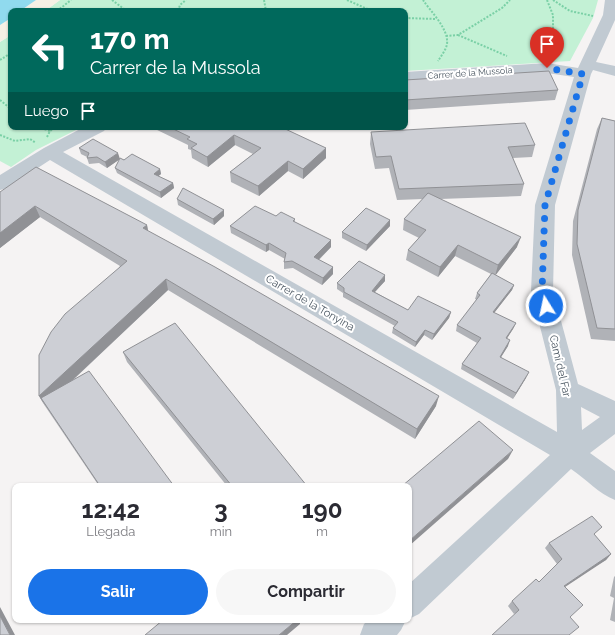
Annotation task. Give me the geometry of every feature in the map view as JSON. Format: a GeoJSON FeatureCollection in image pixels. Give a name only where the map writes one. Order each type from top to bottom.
{"type":"FeatureCollection","features":[{"type":"Feature","properties":{"kind":"street","name":"Camí del Far"},"geometry":{"type":"LineString","coordinates":[[570,453],[568,390],[542,292],[545,205],[585,69],[610,15],[612,0]]}},
{"type":"Feature","properties":{"kind":"street","name":"Carrer de la Mussola"},"geometry":{"type":"LineString","coordinates":[[408,77],[547,68],[615,71]]}},
{"type":"Feature","properties":{"kind":"street"},"geometry":{"type":"LineString","coordinates":[[0,184],[29,164],[72,139],[92,130]]}},
{"type":"Feature","properties":{"kind":"street","name":"Carrer de la Tonyina"},"geometry":{"type":"LineString","coordinates":[[50,152],[570,453],[597,472],[615,488]]}},
{"type":"Feature","properties":{"kind":"street"},"geometry":{"type":"LineString","coordinates":[[568,390],[615,412]]}},
{"type":"Feature","properties":{"kind":"street"},"geometry":{"type":"LineString","coordinates":[[412,601],[570,453],[615,420]]}},
{"type":"Feature","properties":{"kind":"street"},"geometry":{"type":"LineString","coordinates":[[375,635],[388,623]]}},
{"type":"Feature","properties":{"kind":"path"},"geometry":{"type":"LineString","coordinates":[[61,8],[71,0]]}},
{"type":"Feature","properties":{"kind":"path"},"geometry":{"type":"LineString","coordinates":[[112,0],[122,8]]}},
{"type":"Feature","properties":{"kind":"path"},"geometry":{"type":"LineString","coordinates":[[179,8],[180,5],[186,0]]}},
{"type":"Feature","properties":{"kind":"path"},"geometry":{"type":"LineString","coordinates":[[348,0],[365,8]]}},
{"type":"Feature","properties":{"kind":"path"},"geometry":{"type":"LineString","coordinates":[[423,0],[446,36],[446,46],[438,60],[438,75]]}},
{"type":"Feature","properties":{"kind":"path"},"geometry":{"type":"LineString","coordinates":[[446,36],[458,35],[502,8],[510,0]]}},
{"type":"Feature","properties":{"kind":"path"},"geometry":{"type":"LineString","coordinates":[[547,0],[553,15],[553,51],[557,58]]}},
{"type":"Feature","properties":{"kind":"path"},"geometry":{"type":"LineString","coordinates":[[553,0],[570,12],[596,16]]}},
{"type":"Feature","properties":{"kind":"path"},"geometry":{"type":"LineString","coordinates":[[408,18],[436,19]]}},
{"type":"Feature","properties":{"kind":"path"},"geometry":{"type":"LineString","coordinates":[[458,35],[512,59]]}},
{"type":"Feature","properties":{"kind":"path"},"geometry":{"type":"LineString","coordinates":[[0,100],[8,107]]}},
{"type":"Feature","properties":{"kind":"path"},"geometry":{"type":"LineString","coordinates":[[0,135],[10,140],[21,142],[30,139]]}},
{"type":"Feature","properties":{"kind":"green space"},"geometry":{"type":"Polygon","coordinates":[[[60,0],[598,0],[593,18],[570,61],[408,71],[408,8],[49,8],[60,0]]]}},
{"type":"Feature","properties":{"kind":"green space"},"geometry":{"type":"Polygon","coordinates":[[[8,37],[8,130],[76,130],[36,150],[11,167],[0,161],[0,42],[8,37]]]}},
{"type":"Feature","properties":{"kind":"sand"},"geometry":{"type":"Polygon","coordinates":[[[36,0],[60,0],[49,8],[24,8],[36,0]]]}},
{"type":"Feature","properties":{"kind":"sand"},"geometry":{"type":"Polygon","coordinates":[[[8,20],[8,37],[0,42],[0,25],[8,20]]]}},
{"type":"Feature","properties":{"kind":"water"},"geometry":{"type":"Polygon","coordinates":[[[0,0],[36,0],[24,8],[8,8],[8,20],[0,25],[0,0]]]}},
{"type":"Feature","properties":{"kind":"building"},"geometry":{"type":"Polygon","coordinates":[[[549,71],[558,90],[408,100],[408,80],[549,71]]]}},
{"type":"Feature","properties":{"kind":"building"},"geometry":{"type":"Polygon","coordinates":[[[602,118],[615,121],[615,329],[597,328],[577,244],[578,210],[602,118]]]}},
{"type":"Feature","properties":{"kind":"building"},"geometry":{"type":"Polygon","coordinates":[[[525,123],[535,145],[508,147],[524,184],[399,189],[391,156],[376,157],[371,132],[525,123]]]}},
{"type":"Feature","properties":{"kind":"building"},"geometry":{"type":"Polygon","coordinates":[[[175,130],[287,130],[326,148],[303,169],[288,161],[258,186],[230,172],[261,148],[234,135],[207,157],[191,148],[197,144],[187,139],[190,137],[175,130]]]}},
{"type":"Feature","properties":{"kind":"building"},"geometry":{"type":"Polygon","coordinates":[[[93,139],[118,153],[105,162],[97,157],[87,158],[89,153],[79,148],[93,139]]]}},
{"type":"Feature","properties":{"kind":"building"},"geometry":{"type":"Polygon","coordinates":[[[132,154],[160,169],[154,174],[173,183],[160,192],[115,168],[120,158],[124,160],[132,154]]]}},
{"type":"Feature","properties":{"kind":"building"},"geometry":{"type":"Polygon","coordinates":[[[36,167],[147,225],[143,228],[215,267],[439,396],[417,429],[166,279],[39,396],[39,355],[51,332],[65,314],[127,261],[35,206],[0,233],[0,192],[36,167]]]}},
{"type":"Feature","properties":{"kind":"building"},"geometry":{"type":"Polygon","coordinates":[[[183,188],[224,210],[213,219],[177,199],[183,188]]]}},
{"type":"Feature","properties":{"kind":"building"},"geometry":{"type":"Polygon","coordinates":[[[428,193],[521,237],[498,265],[458,245],[440,267],[408,250],[426,230],[404,219],[428,193]]]}},
{"type":"Feature","properties":{"kind":"building"},"geometry":{"type":"Polygon","coordinates":[[[255,206],[276,216],[281,212],[295,219],[293,221],[331,240],[314,257],[333,267],[323,278],[292,261],[284,262],[286,253],[269,243],[266,245],[230,226],[255,206]]]}},
{"type":"Feature","properties":{"kind":"building"},"geometry":{"type":"Polygon","coordinates":[[[366,208],[390,220],[367,245],[342,232],[366,208]]]}},
{"type":"Feature","properties":{"kind":"building"},"geometry":{"type":"Polygon","coordinates":[[[359,261],[385,275],[372,291],[408,310],[418,296],[451,312],[434,334],[425,330],[416,342],[393,328],[398,322],[344,292],[344,288],[337,283],[359,261]]]}},
{"type":"Feature","properties":{"kind":"building"},"geometry":{"type":"Polygon","coordinates":[[[492,273],[514,285],[493,312],[516,323],[506,338],[510,340],[500,357],[529,372],[516,393],[462,364],[481,338],[457,325],[480,295],[477,293],[492,273]]]}},
{"type":"Feature","properties":{"kind":"building"},"geometry":{"type":"Polygon","coordinates":[[[175,323],[305,483],[230,483],[123,352],[175,323]]]}},
{"type":"Feature","properties":{"kind":"building"},"geometry":{"type":"Polygon","coordinates":[[[89,371],[172,483],[98,483],[41,398],[89,371]]]}},
{"type":"Feature","properties":{"kind":"building"},"geometry":{"type":"Polygon","coordinates":[[[479,421],[513,450],[412,538],[412,483],[406,483],[479,421]]]}},
{"type":"Feature","properties":{"kind":"building"},"geometry":{"type":"Polygon","coordinates":[[[592,516],[602,527],[594,534],[611,554],[564,586],[583,605],[570,617],[579,627],[569,635],[492,635],[519,610],[512,601],[536,579],[539,582],[562,559],[549,543],[592,516]]]}},
{"type":"Feature","properties":{"kind":"building"},"geometry":{"type":"Polygon","coordinates":[[[0,616],[10,635],[0,635],[0,616]]]}},
{"type":"Feature","properties":{"kind":"building"},"geometry":{"type":"Polygon","coordinates":[[[159,623],[293,623],[279,635],[145,635],[159,623]]]}},
{"type":"Feature","properties":{"kind":"route"},"geometry":{"type":"LineString","coordinates":[[546,306],[542,292],[545,205],[583,74],[547,68]]}}]}
